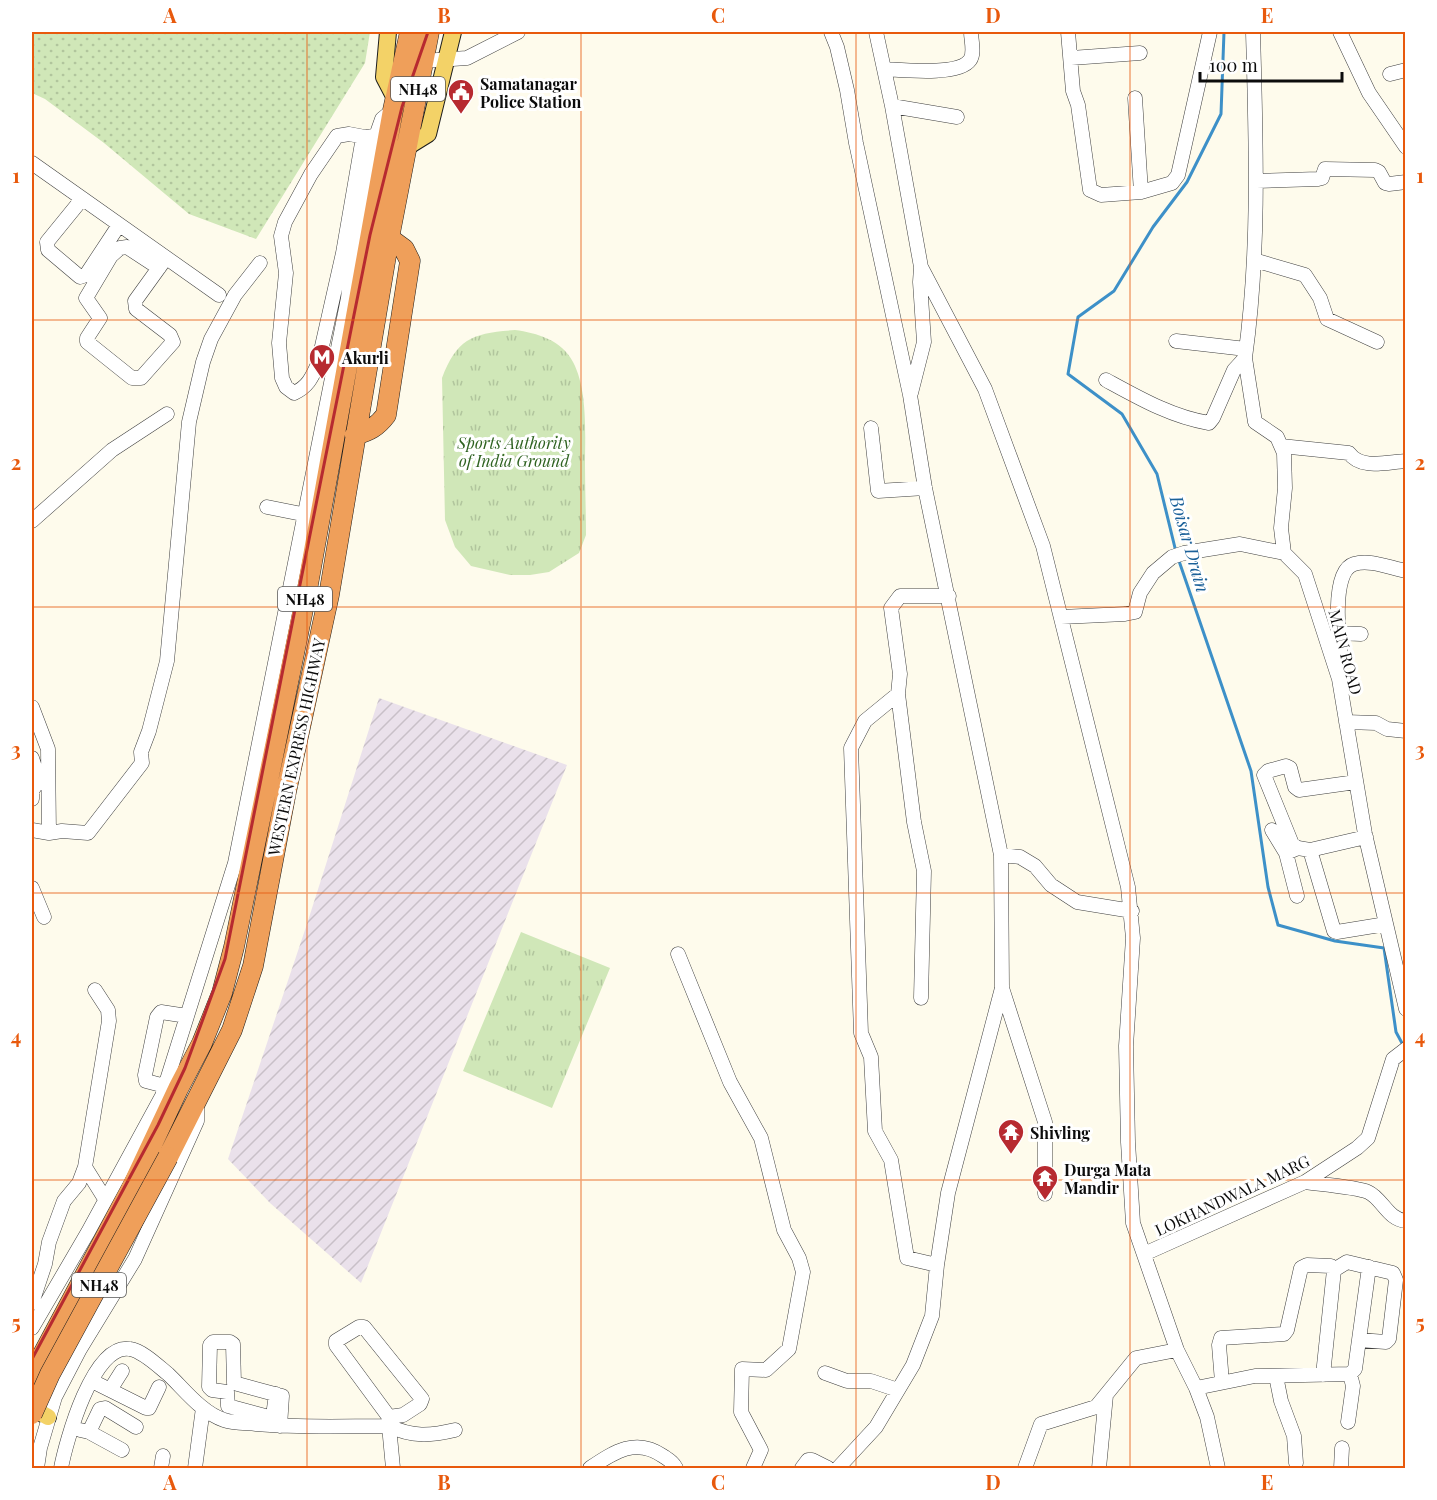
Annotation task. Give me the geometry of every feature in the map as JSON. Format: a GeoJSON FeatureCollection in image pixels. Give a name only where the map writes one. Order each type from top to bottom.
{"type":"FeatureCollection","features":[{"type":"Feature","properties":{"kind":"highway","name":"WESTERN EXPRESS HIGHWAY"},"geometry":{"type":"LineString","coordinates":[[196,1098],[232,1030],[253,966],[286,792],[329,595],[389,238],[429,32]]}},
{"type":"Feature","properties":{"kind":"highway","name":"WESTERN EXPRESS HIGHWAY"},"geometry":{"type":"LineString","coordinates":[[168,1090],[210,1025],[222,993],[234,947],[304,558],[376,136],[394,104],[408,40]]}},
{"type":"Feature","properties":{"kind":"highway"},"geometry":{"type":"LineString","coordinates":[[355,435],[370,431],[386,415],[410,261],[404,249],[389,238]]}},
{"type":"Feature","properties":{"kind":"highway"},"geometry":{"type":"LineString","coordinates":[[375,322],[400,327]]}},
{"type":"Feature","properties":{"kind":"highway","name":"NH48"},"geometry":{"type":"LineString","coordinates":[[40,1416],[50,1374],[159,1153],[168,1090]]}},
{"type":"Feature","properties":{"kind":"highway","name":"NH48"},"geometry":{"type":"LineString","coordinates":[[32,1379],[159,1153],[196,1098]]}},
{"type":"Feature","properties":{"kind":"main road"},"geometry":{"type":"LineString","coordinates":[[388,32],[384,77],[394,104]]}},
{"type":"Feature","properties":{"kind":"main road"},"geometry":{"type":"LineString","coordinates":[[407,147],[428,134],[453,32]]}},
{"type":"Feature","properties":{"kind":"main road"},"geometry":{"type":"LineString","coordinates":[[32,1386],[55,1396]]}},
{"type":"Feature","properties":{"kind":"main road"},"geometry":{"type":"LineString","coordinates":[[32,1408],[40,1416]]}},
{"type":"Feature","properties":{"kind":"street"},"geometry":{"type":"LineString","coordinates":[[423,61],[467,58],[518,32]]}},
{"type":"Feature","properties":{"kind":"street"},"geometry":{"type":"LineString","coordinates":[[831,32],[837,46],[847,90],[856,143],[910,395],[925,488],[1001,855],[1002,988],[948,1193],[932,1316],[913,1365],[876,1427],[838,1468]]}},
{"type":"Feature","properties":{"kind":"street"},"geometry":{"type":"LineString","coordinates":[[876,32],[885,69],[921,267],[924,342],[910,395]]}},
{"type":"Feature","properties":{"kind":"street"},"geometry":{"type":"LineString","coordinates":[[885,69],[927,71],[961,66],[969,62],[972,55],[971,32]]}},
{"type":"Feature","properties":{"kind":"street"},"geometry":{"type":"LineString","coordinates":[[1068,32],[1073,91],[1078,105],[1090,190],[1101,195],[1141,192],[1172,183],[1178,175],[1210,32]]}},
{"type":"Feature","properties":{"kind":"street"},"geometry":{"type":"LineString","coordinates":[[1061,617],[1135,612],[1140,593],[1153,573],[1177,556],[1240,544],[1284,553],[1281,528],[1285,488],[1284,453],[1277,437],[1255,422],[1246,353],[1254,260],[1257,181],[1253,32]]}},
{"type":"Feature","properties":{"kind":"street"},"geometry":{"type":"LineString","coordinates":[[1340,32],[1369,93],[1406,147]]}},
{"type":"Feature","properties":{"kind":"street"},"geometry":{"type":"LineString","coordinates":[[1071,58],[1140,53]]}},
{"type":"Feature","properties":{"kind":"street"},"geometry":{"type":"LineString","coordinates":[[1390,74],[1406,70]]}},
{"type":"Feature","properties":{"kind":"street"},"geometry":{"type":"LineString","coordinates":[[1135,98],[1141,192]]}},
{"type":"Feature","properties":{"kind":"street"},"geometry":{"type":"LineString","coordinates":[[892,106],[957,117]]}},
{"type":"Feature","properties":{"kind":"street"},"geometry":{"type":"LineString","coordinates":[[349,134],[376,136],[348,254],[318,364],[311,381],[294,393],[286,387],[282,378],[279,343],[286,273],[282,236],[285,222],[311,174],[337,136],[349,134]]}},
{"type":"Feature","properties":{"kind":"street"},"geometry":{"type":"LineString","coordinates":[[32,163],[78,203],[162,263]]}},
{"type":"Feature","properties":{"kind":"street"},"geometry":{"type":"LineString","coordinates":[[1257,181],[1318,179],[1322,178],[1325,169],[1375,170],[1379,172],[1385,183],[1406,182]]}},
{"type":"Feature","properties":{"kind":"street"},"geometry":{"type":"LineString","coordinates":[[78,203],[47,242],[46,247],[80,277],[86,275],[116,230]]}},
{"type":"Feature","properties":{"kind":"street"},"geometry":{"type":"LineString","coordinates":[[162,263],[135,301],[135,305],[136,309],[170,335],[173,342],[141,378],[132,378],[87,342],[87,338],[100,318],[86,298],[111,256],[120,248],[127,248],[162,263],[219,295]]}},
{"type":"Feature","properties":{"kind":"street"},"geometry":{"type":"LineString","coordinates":[[267,507],[311,516],[348,298],[348,254]]}},
{"type":"Feature","properties":{"kind":"street"},"geometry":{"type":"LineString","coordinates":[[1254,260],[1305,275],[1320,298],[1327,319],[1377,342]]}},
{"type":"Feature","properties":{"kind":"street"},"geometry":{"type":"LineString","coordinates":[[32,830],[49,833],[62,831],[88,833],[142,763],[141,752],[149,731],[167,661],[189,422],[203,362],[212,339],[236,295],[260,263]]}},
{"type":"Feature","properties":{"kind":"street"},"geometry":{"type":"LineString","coordinates":[[921,267],[986,389],[1043,546],[1128,887],[1133,938],[1126,1046],[1128,1151],[1133,1223],[1177,1350],[1196,1388],[1207,1417],[1218,1468]]}},
{"type":"Feature","properties":{"kind":"street"},"geometry":{"type":"LineString","coordinates":[[1176,340],[1246,353]]}},
{"type":"Feature","properties":{"kind":"street"},"geometry":{"type":"LineString","coordinates":[[1106,380],[1190,420],[1209,423],[1234,370],[1246,353]]}},
{"type":"Feature","properties":{"kind":"street"},"geometry":{"type":"LineString","coordinates":[[32,521],[112,450],[167,414]]}},
{"type":"Feature","properties":{"kind":"street"},"geometry":{"type":"LineString","coordinates":[[871,428],[878,491],[925,488]]}},
{"type":"Feature","properties":{"kind":"street"},"geometry":{"type":"LineString","coordinates":[[1281,446],[1349,453],[1354,460],[1364,464],[1406,461]]}},
{"type":"Feature","properties":{"kind":"street","name":"MAIN ROAD"},"geometry":{"type":"LineString","coordinates":[[1284,553],[1305,574],[1339,679],[1366,837],[1406,1009]]}},
{"type":"Feature","properties":{"kind":"street"},"geometry":{"type":"LineString","coordinates":[[1342,663],[1337,617],[1342,576],[1351,565],[1370,563],[1406,571]]}},
{"type":"Feature","properties":{"kind":"street"},"geometry":{"type":"LineString","coordinates":[[921,998],[924,872],[914,822],[898,694],[900,674],[891,608],[900,596],[949,596]]}},
{"type":"Feature","properties":{"kind":"street"},"geometry":{"type":"LineString","coordinates":[[32,1328],[168,1090],[187,1016],[235,863],[293,613]]}},
{"type":"Feature","properties":{"kind":"street"},"geometry":{"type":"LineString","coordinates":[[1338,633],[1361,634]]}},
{"type":"Feature","properties":{"kind":"street"},"geometry":{"type":"LineString","coordinates":[[898,694],[865,721],[851,748],[861,1033],[871,1057],[875,1131],[891,1160],[907,1258],[937,1265]]}},
{"type":"Feature","properties":{"kind":"street"},"geometry":{"type":"LineString","coordinates":[[32,707],[48,749],[49,833]]}},
{"type":"Feature","properties":{"kind":"street"},"geometry":{"type":"LineString","coordinates":[[1346,722],[1376,723],[1387,729],[1406,731]]}},
{"type":"Feature","properties":{"kind":"street"},"geometry":{"type":"LineString","coordinates":[[32,758],[39,780],[32,791],[32,799]]}},
{"type":"Feature","properties":{"kind":"street"},"geometry":{"type":"LineString","coordinates":[[1356,782],[1299,790],[1295,787],[1290,768],[1286,766],[1268,771],[1264,775],[1292,844],[1298,850],[1334,931],[1386,924]]}},
{"type":"Feature","properties":{"kind":"street"},"geometry":{"type":"LineString","coordinates":[[1272,830],[1298,850],[1366,837]]}},
{"type":"Feature","properties":{"kind":"street"},"geometry":{"type":"LineString","coordinates":[[1297,896],[1298,850]]}},
{"type":"Feature","properties":{"kind":"street"},"geometry":{"type":"LineString","coordinates":[[1001,855],[1020,857],[1035,866],[1051,885],[1077,902],[1132,911]]}},
{"type":"Feature","properties":{"kind":"street"},"geometry":{"type":"LineString","coordinates":[[32,888],[44,917]]}},
{"type":"Feature","properties":{"kind":"street"},"geometry":{"type":"LineString","coordinates":[[678,954],[730,1082],[761,1138],[784,1230],[803,1272],[789,1349],[766,1370],[742,1369],[741,1412],[761,1450],[753,1468]]}},
{"type":"Feature","properties":{"kind":"street"},"geometry":{"type":"LineString","coordinates":[[1002,988],[1045,1122],[1045,1194]]}},
{"type":"Feature","properties":{"kind":"street"},"geometry":{"type":"LineString","coordinates":[[32,1303],[45,1264],[49,1242],[64,1201],[79,1183],[85,1167],[109,1021],[108,1010],[95,990]]}},
{"type":"Feature","properties":{"kind":"street"},"geometry":{"type":"LineString","coordinates":[[168,1090],[146,1081],[145,1075],[157,1017],[161,1012],[187,1016]]}},
{"type":"Feature","properties":{"kind":"street","name":"LOKHANDWALA MARG"},"geometry":{"type":"LineString","coordinates":[[1144,1254],[1305,1182],[1357,1148],[1368,1138],[1388,1068],[1393,1059],[1403,1051]]}},
{"type":"Feature","properties":{"kind":"street"},"geometry":{"type":"LineString","coordinates":[[37,1468],[40,1448],[40,1416],[55,1396],[80,1349],[135,1259],[197,1120],[196,1098]]}},
{"type":"Feature","properties":{"kind":"street"},"geometry":{"type":"LineString","coordinates":[[85,1167],[105,1199]]}},
{"type":"Feature","properties":{"kind":"street"},"geometry":{"type":"LineString","coordinates":[[1305,1182],[1369,1192],[1392,1215],[1406,1221]]}},
{"type":"Feature","properties":{"kind":"street"},"geometry":{"type":"LineString","coordinates":[[1334,1270],[1347,1262],[1393,1273],[1396,1280],[1389,1339],[1386,1342],[1359,1340]]}},
{"type":"Feature","properties":{"kind":"street"},"geometry":{"type":"LineString","coordinates":[[1221,1382],[1219,1345],[1221,1338],[1284,1334],[1287,1330],[1301,1268],[1307,1265],[1331,1266],[1334,1270]]}},
{"type":"Feature","properties":{"kind":"street"},"geometry":{"type":"LineString","coordinates":[[1196,1388],[1255,1376],[1350,1374],[1355,1369],[1369,1266]]}},
{"type":"Feature","properties":{"kind":"street"},"geometry":{"type":"LineString","coordinates":[[1323,1375],[1334,1270]]}},
{"type":"Feature","properties":{"kind":"street"},"geometry":{"type":"LineString","coordinates":[[61,1468],[82,1399],[92,1381],[107,1357],[118,1350],[129,1348],[140,1352],[203,1408],[224,1420],[280,1426],[389,1421],[420,1404],[422,1399],[364,1327],[358,1327],[336,1341],[336,1345],[389,1421],[405,1434],[419,1435],[455,1430]]}},
{"type":"Feature","properties":{"kind":"street"},"geometry":{"type":"LineString","coordinates":[[1025,1468],[1041,1424],[1096,1407],[1136,1358],[1177,1350]]}},
{"type":"Feature","properties":{"kind":"street"},"geometry":{"type":"LineString","coordinates":[[110,1390],[122,1371]]}},
{"type":"Feature","properties":{"kind":"street"},"geometry":{"type":"LineString","coordinates":[[825,1373],[847,1381],[871,1381],[898,1390]]}},
{"type":"Feature","properties":{"kind":"street"},"geometry":{"type":"LineString","coordinates":[[1348,1422],[1353,1386],[1350,1374]]}},
{"type":"Feature","properties":{"kind":"street"},"geometry":{"type":"LineString","coordinates":[[1276,1376],[1281,1401],[1294,1436],[1296,1463]]}},
{"type":"Feature","properties":{"kind":"street"},"geometry":{"type":"LineString","coordinates":[[92,1381],[149,1408],[159,1387]]}},
{"type":"Feature","properties":{"kind":"street"},"geometry":{"type":"LineString","coordinates":[[276,1394],[273,1416],[269,1417],[228,1406],[231,1388],[276,1394],[282,1396],[280,1426]]}},
{"type":"Feature","properties":{"kind":"street"},"geometry":{"type":"LineString","coordinates":[[1099,1468],[1106,1395]]}},
{"type":"Feature","properties":{"kind":"street"},"geometry":{"type":"LineString","coordinates":[[89,1432],[100,1409],[105,1408],[136,1427]]}},
{"type":"Feature","properties":{"kind":"street"},"geometry":{"type":"LineString","coordinates":[[195,1468],[203,1408]]}},
{"type":"Feature","properties":{"kind":"street"},"geometry":{"type":"LineString","coordinates":[[389,1421],[393,1468]]}},
{"type":"Feature","properties":{"kind":"street"},"geometry":{"type":"LineString","coordinates":[[72,1429],[89,1432],[122,1450]]}},
{"type":"Feature","properties":{"kind":"street"},"geometry":{"type":"LineString","coordinates":[[590,1468],[623,1449],[641,1446],[658,1452],[674,1463],[676,1468]]}},
{"type":"Feature","properties":{"kind":"street"},"geometry":{"type":"LineString","coordinates":[[1341,1468],[1342,1449]]}},
{"type":"Feature","properties":{"kind":"street"},"geometry":{"type":"LineString","coordinates":[[802,1468],[808,1460],[812,1460],[828,1468]]}},
{"type":"Feature","properties":{"kind":"shaded area"},"geometry":{"type":"Polygon","coordinates":[[[379,698],[567,765],[361,1283],[270,1203],[228,1159],[306,927],[379,698]]]}},
{"type":"Feature","properties":{"kind":"green space"},"geometry":{"type":"Polygon","coordinates":[[[32,32],[370,32],[365,63],[256,239],[189,214],[104,143],[45,99],[32,93],[32,32]]]}},
{"type":"Feature","properties":{"kind":"green space","name":"Sports Authority of India Ground"},"geometry":{"type":"Polygon","coordinates":[[[515,330],[548,339],[568,354],[578,373],[585,413],[586,535],[579,553],[549,572],[530,575],[510,575],[471,566],[455,547],[445,520],[442,378],[454,354],[468,340],[488,333],[515,330]]]}},
{"type":"Feature","properties":{"kind":"green space"},"geometry":{"type":"Polygon","coordinates":[[[521,932],[610,968],[552,1108],[463,1071],[521,932]]]}},
{"type":"Feature","properties":{"kind":"waterway","name":"Boisar Drain"},"geometry":{"type":"LineString","coordinates":[[1176,552],[1157,474],[1122,414],[1068,374],[1078,317],[1114,291],[1153,227],[1187,182],[1221,114],[1224,32]]}},
{"type":"Feature","properties":{"kind":"waterway","name":"Boisar Drain"},"geometry":{"type":"LineString","coordinates":[[1178,558],[1251,771],[1268,887],[1278,925],[1335,941],[1384,948],[1396,1032],[1403,1045]]}},
{"type":"Feature","properties":{"kind":"railway"},"geometry":{"type":"LineString","coordinates":[[32,1359],[158,1125],[185,1068],[225,959],[370,235],[402,107],[428,32]]}},
{"type":"Feature","properties":{"kind":"place","name":"Samatanagar Police Station"},"geometry":{"type":"Point","coordinates":[461,115]}},
{"type":"Feature","properties":{"kind":"place","name":"Akurli"},"geometry":{"type":"Point","coordinates":[322,380]}},
{"type":"Feature","properties":{"kind":"place","name":"Shivling"},"geometry":{"type":"Point","coordinates":[1011,1155]}},
{"type":"Feature","properties":{"kind":"place","name":"Durga Mata Mandir"},"geometry":{"type":"Point","coordinates":[1045,1201]}}]}
